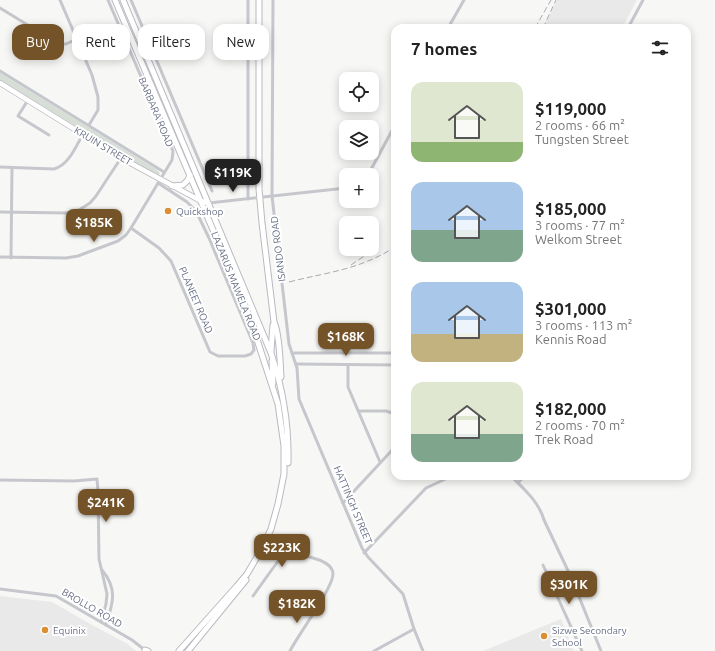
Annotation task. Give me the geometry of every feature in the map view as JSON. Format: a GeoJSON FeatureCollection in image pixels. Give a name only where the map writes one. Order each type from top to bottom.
{"type":"FeatureCollection","features":[{"type":"Feature","properties":{"kind":"main road","name":"LAZARUS MAWELA ROAD"},"geometry":{"type":"LineString","coordinates":[[115,0],[248,312],[268,376],[273,386],[281,417],[284,460],[283,484],[274,518],[260,552],[247,574],[179,651]]}},
{"type":"Feature","properties":{"kind":"main road","name":"LAZARUS MAWELA ROAD"},"geometry":{"type":"LineString","coordinates":[[123,0],[271,353],[283,394],[287,428],[287,471],[282,504],[267,545],[251,574],[188,651]]}},
{"type":"Feature","properties":{"kind":"main road","name":"ISANDO ROAD"},"geometry":{"type":"LineString","coordinates":[[259,0],[258,155],[260,198],[274,322],[271,353]]}},
{"type":"Feature","properties":{"kind":"main road","name":"KRUIN STREET"},"geometry":{"type":"LineString","coordinates":[[0,83],[159,181],[208,203]]}},
{"type":"Feature","properties":{"kind":"main road"},"geometry":{"type":"LineString","coordinates":[[172,186],[183,185],[188,180],[190,175]]}},
{"type":"Feature","properties":{"kind":"main road","name":"ISANDO ROAD"},"geometry":{"type":"LineString","coordinates":[[274,322],[276,327],[283,394]]}},
{"type":"Feature","properties":{"kind":"main road"},"geometry":{"type":"LineString","coordinates":[[271,353],[273,386]]}},
{"type":"Feature","properties":{"kind":"main road"},"geometry":{"type":"LineString","coordinates":[[176,651],[186,642]]}},
{"type":"Feature","properties":{"kind":"street"},"geometry":{"type":"LineString","coordinates":[[60,0],[72,28]]}},
{"type":"Feature","properties":{"kind":"street","name":"BARBARA ROAD"},"geometry":{"type":"LineString","coordinates":[[0,257],[66,258],[78,256],[118,241],[126,235],[131,228],[172,160],[173,151],[108,0]]}},
{"type":"Feature","properties":{"kind":"street"},"geometry":{"type":"LineString","coordinates":[[131,0],[212,191]]}},
{"type":"Feature","properties":{"kind":"street"},"geometry":{"type":"LineString","coordinates":[[248,0],[248,199]]}},
{"type":"Feature","properties":{"kind":"street","name":"ISANDO ROAD"},"geometry":{"type":"LineString","coordinates":[[273,0],[272,196],[288,336],[292,353]]}},
{"type":"Feature","properties":{"kind":"street"},"geometry":{"type":"LineString","coordinates":[[450,24],[464,0]]}},
{"type":"Feature","properties":{"kind":"street"},"geometry":{"type":"LineString","coordinates":[[630,24],[643,0]]}},
{"type":"Feature","properties":{"kind":"street"},"geometry":{"type":"LineString","coordinates":[[0,8],[58,44],[66,44],[72,41]]}},
{"type":"Feature","properties":{"kind":"street"},"geometry":{"type":"LineString","coordinates":[[86,60],[92,75],[98,97],[98,110],[89,125]]}},
{"type":"Feature","properties":{"kind":"street","name":"KRUIN STREET"},"geometry":{"type":"LineString","coordinates":[[0,71],[164,172]]}},
{"type":"Feature","properties":{"kind":"street"},"geometry":{"type":"LineString","coordinates":[[28,100],[18,116],[49,135]]}},
{"type":"Feature","properties":{"kind":"street"},"geometry":{"type":"LineString","coordinates":[[372,168],[391,132]]}},
{"type":"Feature","properties":{"kind":"street"},"geometry":{"type":"LineString","coordinates":[[0,167],[54,169],[60,167],[68,159],[83,134]]}},
{"type":"Feature","properties":{"kind":"street"},"geometry":{"type":"LineString","coordinates":[[0,212],[68,213],[81,209],[90,203],[96,196],[121,158]]}},
{"type":"Feature","properties":{"kind":"street"},"geometry":{"type":"LineString","coordinates":[[11,258],[12,168]]}},
{"type":"Feature","properties":{"kind":"street","name":"PLANEET ROAD"},"geometry":{"type":"LineString","coordinates":[[131,228],[159,248],[170,261],[210,352],[218,356],[245,356],[253,352],[253,343],[209,238],[196,211],[187,202],[159,181]]}},
{"type":"Feature","properties":{"kind":"street"},"geometry":{"type":"LineString","coordinates":[[208,203],[339,189]]}},
{"type":"Feature","properties":{"kind":"street"},"geometry":{"type":"LineString","coordinates":[[292,353],[391,353]]}},
{"type":"Feature","properties":{"kind":"street","name":"HATTINGH STREET"},"geometry":{"type":"LineString","coordinates":[[292,353],[298,372],[299,399],[364,553],[403,594],[414,629],[423,651]]}},
{"type":"Feature","properties":{"kind":"street"},"geometry":{"type":"LineString","coordinates":[[296,364],[391,365]]}},
{"type":"Feature","properties":{"kind":"street"},"geometry":{"type":"LineString","coordinates":[[348,365],[348,387],[380,462]]}},
{"type":"Feature","properties":{"kind":"street"},"geometry":{"type":"LineString","coordinates":[[359,411],[386,411],[391,413]]}},
{"type":"Feature","properties":{"kind":"street"},"geometry":{"type":"LineString","coordinates":[[343,503],[391,451]]}},
{"type":"Feature","properties":{"kind":"street"},"geometry":{"type":"LineString","coordinates":[[0,480],[74,481],[97,479],[98,552],[102,576],[107,590],[107,599],[101,622]]}},
{"type":"Feature","properties":{"kind":"street"},"geometry":{"type":"LineString","coordinates":[[364,553],[426,488],[443,480]]}},
{"type":"Feature","properties":{"kind":"street"},"geometry":{"type":"LineString","coordinates":[[515,480],[531,496],[542,512],[544,520],[571,577],[601,651]]}},
{"type":"Feature","properties":{"kind":"street"},"geometry":{"type":"LineString","coordinates":[[285,542],[284,548],[286,554]]}},
{"type":"Feature","properties":{"kind":"street"},"geometry":{"type":"LineString","coordinates":[[253,596],[281,557],[291,552],[318,559],[331,567],[333,573],[332,578],[319,605],[306,623],[290,651]]}},
{"type":"Feature","properties":{"kind":"street"},"geometry":{"type":"LineString","coordinates":[[543,565],[582,651]]}},
{"type":"Feature","properties":{"kind":"street"},"geometry":{"type":"LineString","coordinates":[[102,570],[107,575],[113,593],[113,602],[106,625]]}},
{"type":"Feature","properties":{"kind":"street","name":"BROLLO ROAD"},"geometry":{"type":"LineString","coordinates":[[0,589],[54,595],[132,640],[147,651]]}},
{"type":"Feature","properties":{"kind":"street"},"geometry":{"type":"LineString","coordinates":[[374,651],[414,629]]}},
{"type":"Feature","properties":{"kind":"shaded area"},"geometry":{"type":"Polygon","coordinates":[[[557,0],[637,0],[624,24],[545,24],[557,0]]]}},
{"type":"Feature","properties":{"kind":"shaded area"},"geometry":{"type":"Polygon","coordinates":[[[0,73],[156,169],[160,173],[159,175],[145,169],[0,80],[0,73]]]}},
{"type":"Feature","properties":{"kind":"shaded area"},"geometry":{"type":"Polygon","coordinates":[[[0,596],[52,602],[126,643],[136,651],[0,651],[0,596]]]}},
{"type":"Feature","properties":{"kind":"shaded area","name":"Sizwe Secondary School"},"geometry":{"type":"Polygon","coordinates":[[[561,619],[574,651],[483,651],[561,619]]]}},
{"type":"Feature","properties":{"kind":"railway"},"geometry":{"type":"LineString","coordinates":[[537,24],[551,0]]}},
{"type":"Feature","properties":{"kind":"railway"},"geometry":{"type":"LineString","coordinates":[[545,24],[556,0]]}},
{"type":"Feature","properties":{"kind":"railway"},"geometry":{"type":"LineString","coordinates":[[289,282],[356,266],[391,249]]}},
{"type":"Feature","properties":{"kind":"railway"},"geometry":{"type":"LineString","coordinates":[[351,265],[364,256]]}},
{"type":"Feature","properties":{"kind":"place","name":"Quickshop"},"geometry":{"type":"Point","coordinates":[168,211]}},
{"type":"Feature","properties":{"kind":"place","name":"Equinix"},"geometry":{"type":"Point","coordinates":[45,630]}},
{"type":"Feature","properties":{"kind":"place","name":"Sizwe Secondary School"},"geometry":{"type":"Point","coordinates":[544,636]}}]}
